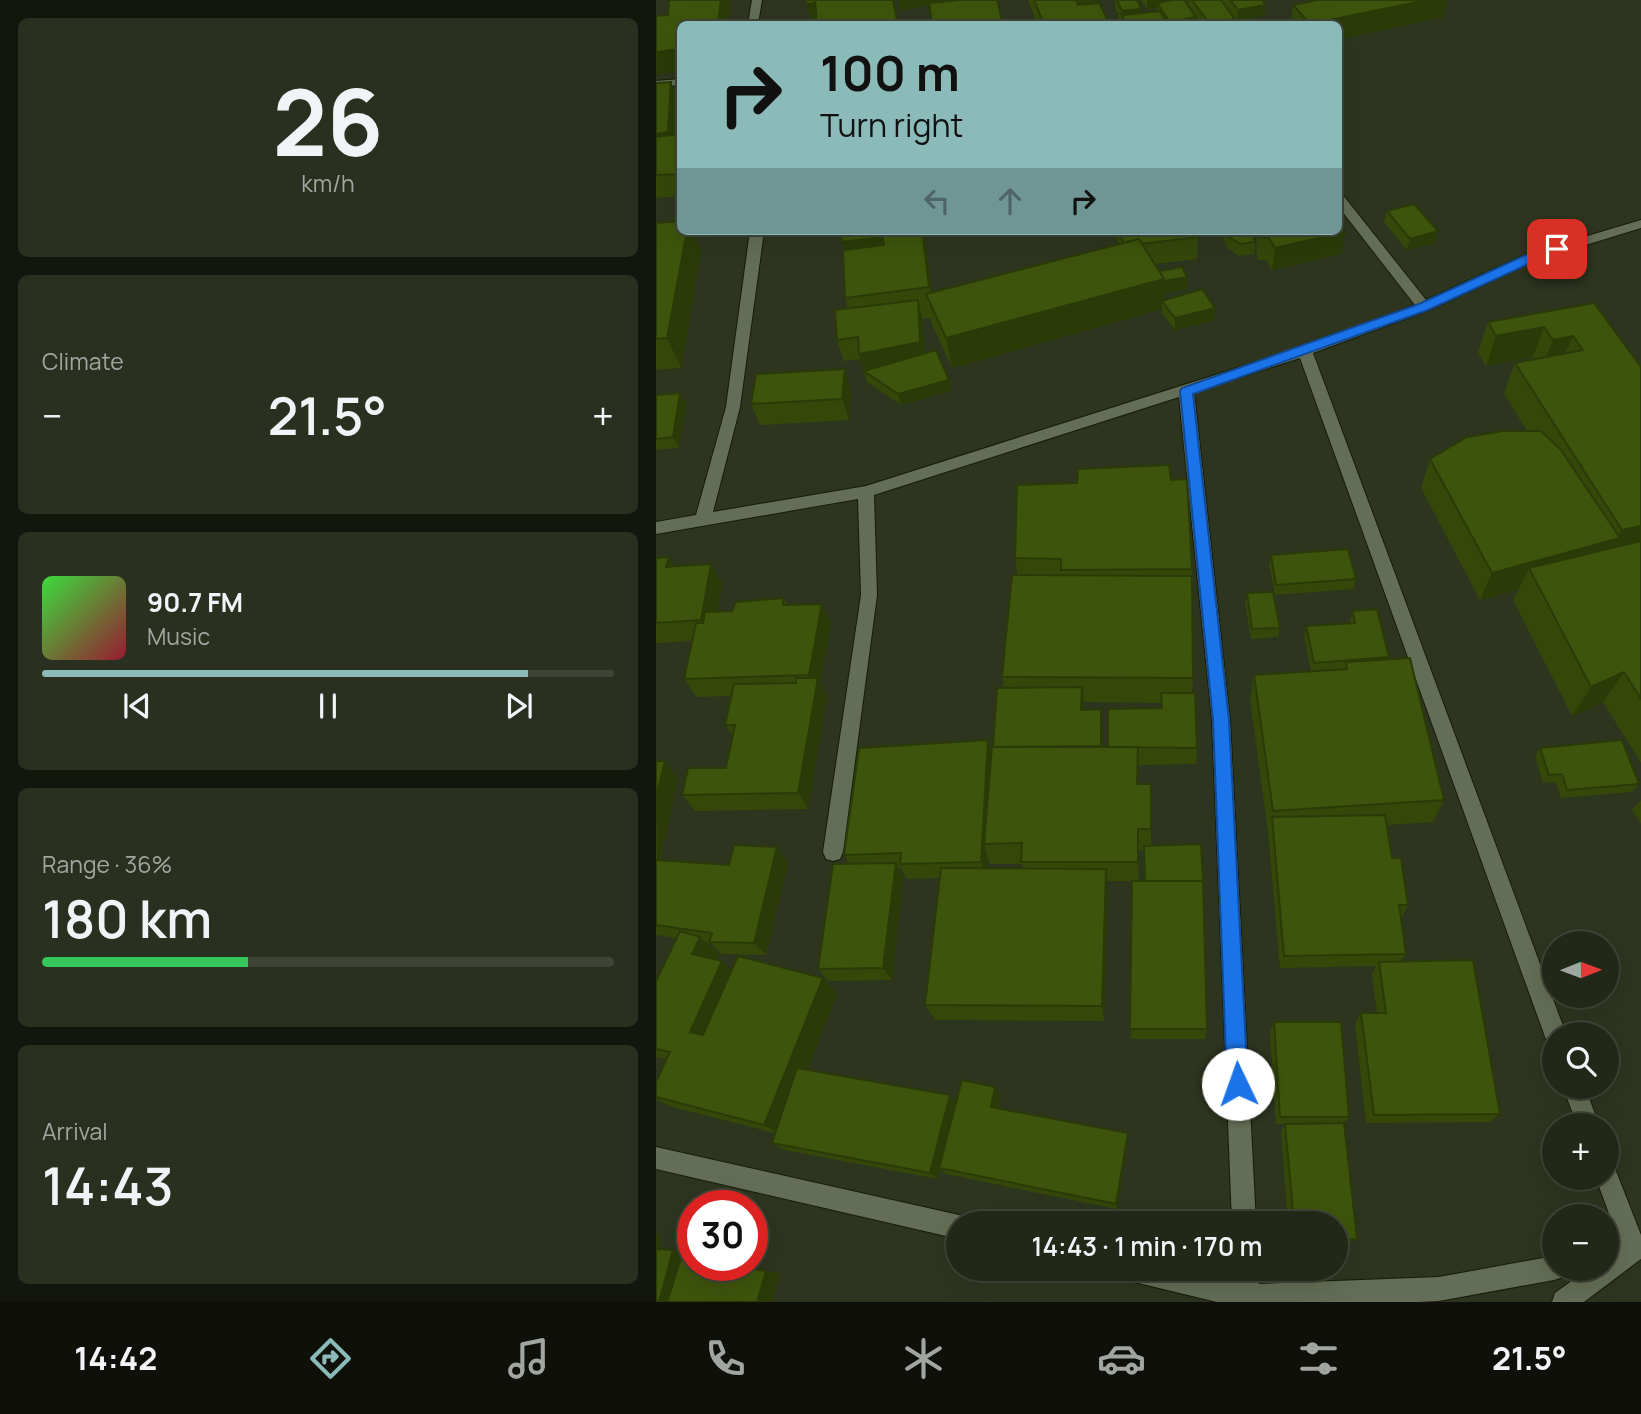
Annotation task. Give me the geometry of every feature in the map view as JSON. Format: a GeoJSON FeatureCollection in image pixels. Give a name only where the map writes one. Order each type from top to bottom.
{"type":"FeatureCollection","features":[{"type":"Feature","properties":{"kind":"street"},"geometry":{"type":"LineString","coordinates":[[754,21],[757,0]]}},
{"type":"Feature","properties":{"kind":"street"},"geometry":{"type":"LineString","coordinates":[[656,84],[677,82]]}},
{"type":"Feature","properties":{"kind":"street"},"geometry":{"type":"LineString","coordinates":[[1342,202],[1424,307]]}},
{"type":"Feature","properties":{"kind":"street"},"geometry":{"type":"LineString","coordinates":[[656,528],[866,492],[1305,351],[1424,307],[1532,257],[1641,224]]}},
{"type":"Feature","properties":{"kind":"street"},"geometry":{"type":"LineString","coordinates":[[702,522],[732,407],[756,235]]}},
{"type":"Feature","properties":{"kind":"street"},"geometry":{"type":"LineString","coordinates":[[1305,351],[1551,1022]]}},
{"type":"Feature","properties":{"kind":"street"},"geometry":{"type":"LineString","coordinates":[[1186,391],[1221,720],[1243,1211]]}},
{"type":"Feature","properties":{"kind":"street"},"geometry":{"type":"LineString","coordinates":[[833,852],[869,595],[866,492]]}},
{"type":"Feature","properties":{"kind":"street"},"geometry":{"type":"LineString","coordinates":[[656,1157],[946,1224]]}},
{"type":"Feature","properties":{"kind":"street"},"geometry":{"type":"LineString","coordinates":[[1613,1190],[1637,1248]]}},
{"type":"Feature","properties":{"kind":"street"},"geometry":{"type":"LineString","coordinates":[[1619,1253],[1637,1248]]}},
{"type":"Feature","properties":{"kind":"street"},"geometry":{"type":"LineString","coordinates":[[1564,1302],[1637,1248]]}},
{"type":"Feature","properties":{"kind":"street"},"geometry":{"type":"LineString","coordinates":[[1180,1281],[1247,1297],[1439,1289],[1542,1270]]}},
{"type":"Feature","properties":{"kind":"street"},"geometry":{"type":"LineString","coordinates":[[1246,1281],[1247,1297]]}},
{"type":"Feature","properties":{"kind":"building"},"geometry":{"type":"Polygon","coordinates":[[[669,0],[721,0],[718,21],[677,21],[677,49],[656,52],[656,16],[668,15],[669,0]]]}},
{"type":"Feature","properties":{"kind":"building"},"geometry":{"type":"Polygon","coordinates":[[[806,0],[815,0],[815,3],[806,4],[806,0]]]}},
{"type":"Feature","properties":{"kind":"building"},"geometry":{"type":"Polygon","coordinates":[[[815,0],[893,0],[897,20],[886,21],[817,21],[815,0]]]}},
{"type":"Feature","properties":{"kind":"building"},"geometry":{"type":"Polygon","coordinates":[[[997,0],[1002,21],[932,21],[929,3],[997,0]]]}},
{"type":"Feature","properties":{"kind":"building"},"geometry":{"type":"Polygon","coordinates":[[[1034,0],[1076,0],[1078,5],[1099,3],[1108,21],[1043,21],[1034,0]]]}},
{"type":"Feature","properties":{"kind":"building"},"geometry":{"type":"Polygon","coordinates":[[[1117,0],[1137,0],[1141,9],[1122,11],[1117,0]]]}},
{"type":"Feature","properties":{"kind":"building"},"geometry":{"type":"Polygon","coordinates":[[[1184,0],[1196,17],[1169,21],[1157,3],[1184,0]]]}},
{"type":"Feature","properties":{"kind":"building"},"geometry":{"type":"Polygon","coordinates":[[[1192,0],[1221,0],[1235,19],[1222,21],[1208,21],[1192,0]]]}},
{"type":"Feature","properties":{"kind":"building"},"geometry":{"type":"Polygon","coordinates":[[[1230,0],[1262,0],[1265,5],[1238,10],[1230,0]]]}},
{"type":"Feature","properties":{"kind":"building"},"geometry":{"type":"Polygon","coordinates":[[[1318,0],[1427,0],[1325,21],[1307,21],[1293,5],[1318,0]]]}},
{"type":"Feature","properties":{"kind":"building"},"geometry":{"type":"Polygon","coordinates":[[[1160,11],[1165,21],[1125,21],[1122,15],[1160,11]]]}},
{"type":"Feature","properties":{"kind":"building"},"geometry":{"type":"Polygon","coordinates":[[[1138,12],[1122,15],[1122,21],[1117,14],[1138,12]]]}},
{"type":"Feature","properties":{"kind":"building"},"geometry":{"type":"Polygon","coordinates":[[[671,82],[668,132],[656,134],[656,83],[671,82]]]}},
{"type":"Feature","properties":{"kind":"building"},"geometry":{"type":"Polygon","coordinates":[[[677,134],[677,174],[656,175],[656,137],[677,134]]]}},
{"type":"Feature","properties":{"kind":"building"},"geometry":{"type":"Polygon","coordinates":[[[1414,204],[1438,231],[1410,239],[1387,211],[1414,204]]]}},
{"type":"Feature","properties":{"kind":"building"},"geometry":{"type":"Polygon","coordinates":[[[677,221],[677,235],[686,235],[667,338],[656,339],[656,223],[677,221]]]}},
{"type":"Feature","properties":{"kind":"building"},"geometry":{"type":"Polygon","coordinates":[[[841,235],[922,235],[929,287],[845,298],[843,250],[884,245],[883,237],[842,242],[841,235]]]}},
{"type":"Feature","properties":{"kind":"building"},"geometry":{"type":"Polygon","coordinates":[[[1121,235],[1198,237],[1142,244],[1139,239],[1123,243],[1121,235]]]}},
{"type":"Feature","properties":{"kind":"building"},"geometry":{"type":"Polygon","coordinates":[[[1252,235],[1255,242],[1240,244],[1228,236],[1252,235]]]}},
{"type":"Feature","properties":{"kind":"building"},"geometry":{"type":"Polygon","coordinates":[[[1259,235],[1332,235],[1275,248],[1269,238],[1259,238],[1259,235]]]}},
{"type":"Feature","properties":{"kind":"building"},"geometry":{"type":"Polygon","coordinates":[[[1139,239],[1164,279],[946,338],[926,294],[1139,239]]]}},
{"type":"Feature","properties":{"kind":"building"},"geometry":{"type":"Polygon","coordinates":[[[1182,267],[1187,277],[1164,281],[1159,271],[1182,267]]]}},
{"type":"Feature","properties":{"kind":"building"},"geometry":{"type":"Polygon","coordinates":[[[1202,289],[1215,308],[1175,318],[1162,301],[1202,289]]]}},
{"type":"Feature","properties":{"kind":"building"},"geometry":{"type":"Polygon","coordinates":[[[918,300],[920,342],[859,354],[858,337],[837,340],[835,310],[918,300]]]}},
{"type":"Feature","properties":{"kind":"building"},"geometry":{"type":"Polygon","coordinates":[[[1594,303],[1641,367],[1641,526],[1622,530],[1515,363],[1583,350],[1573,336],[1553,340],[1544,327],[1496,336],[1488,322],[1594,303]]]}},
{"type":"Feature","properties":{"kind":"building"},"geometry":{"type":"Polygon","coordinates":[[[936,350],[949,380],[898,394],[864,371],[936,350]]]}},
{"type":"Feature","properties":{"kind":"building"},"geometry":{"type":"Polygon","coordinates":[[[845,369],[842,399],[751,404],[756,374],[845,369]]]}},
{"type":"Feature","properties":{"kind":"building"},"geometry":{"type":"Polygon","coordinates":[[[680,393],[673,437],[656,439],[656,395],[680,393]]]}},
{"type":"Feature","properties":{"kind":"building"},"geometry":{"type":"Polygon","coordinates":[[[1503,431],[1541,431],[1561,450],[1620,538],[1492,573],[1430,459],[1467,437],[1503,431]]]}},
{"type":"Feature","properties":{"kind":"building"},"geometry":{"type":"Polygon","coordinates":[[[1169,465],[1171,480],[1187,479],[1192,569],[1061,570],[1061,559],[1015,558],[1017,485],[1077,483],[1078,469],[1169,465]]]}},
{"type":"Feature","properties":{"kind":"building"},"geometry":{"type":"Polygon","coordinates":[[[1641,541],[1641,699],[1624,672],[1591,687],[1529,568],[1641,541]]]}},
{"type":"Feature","properties":{"kind":"building"},"geometry":{"type":"Polygon","coordinates":[[[1348,549],[1356,579],[1276,585],[1271,555],[1348,549]]]}},
{"type":"Feature","properties":{"kind":"building"},"geometry":{"type":"Polygon","coordinates":[[[669,557],[666,567],[711,564],[701,620],[656,623],[656,558],[669,557]]]}},
{"type":"Feature","properties":{"kind":"building"},"geometry":{"type":"Polygon","coordinates":[[[1012,575],[1192,576],[1193,678],[1002,677],[1012,575]]]}},
{"type":"Feature","properties":{"kind":"building"},"geometry":{"type":"Polygon","coordinates":[[[1273,592],[1280,628],[1252,629],[1247,593],[1273,592]]]}},
{"type":"Feature","properties":{"kind":"building"},"geometry":{"type":"Polygon","coordinates":[[[783,598],[783,605],[822,604],[809,675],[684,679],[696,623],[703,623],[705,612],[732,611],[736,602],[783,598]]]}},
{"type":"Feature","properties":{"kind":"building"},"geometry":{"type":"Polygon","coordinates":[[[1377,609],[1389,657],[1314,663],[1306,626],[1355,623],[1353,611],[1377,609]]]}},
{"type":"Feature","properties":{"kind":"building"},"geometry":{"type":"Polygon","coordinates":[[[1410,658],[1444,800],[1273,811],[1254,675],[1347,669],[1346,662],[1410,658]]]}},
{"type":"Feature","properties":{"kind":"building"},"geometry":{"type":"Polygon","coordinates":[[[796,678],[818,678],[798,793],[682,795],[688,768],[726,768],[735,725],[725,725],[734,684],[796,683],[796,678]]]}},
{"type":"Feature","properties":{"kind":"building"},"geometry":{"type":"Polygon","coordinates":[[[1082,687],[1081,710],[1101,709],[1101,746],[993,747],[997,688],[1082,687]]]}},
{"type":"Feature","properties":{"kind":"building"},"geometry":{"type":"Polygon","coordinates":[[[1161,693],[1195,693],[1197,748],[1108,747],[1108,709],[1162,708],[1161,693]]]}},
{"type":"Feature","properties":{"kind":"building"},"geometry":{"type":"Polygon","coordinates":[[[988,740],[981,862],[900,864],[901,853],[844,855],[859,748],[988,740]]]}},
{"type":"Feature","properties":{"kind":"building"},"geometry":{"type":"Polygon","coordinates":[[[1622,740],[1639,784],[1567,790],[1562,774],[1549,775],[1540,748],[1622,740]]]}},
{"type":"Feature","properties":{"kind":"building"},"geometry":{"type":"Polygon","coordinates":[[[992,747],[1138,747],[1137,784],[1151,784],[1151,829],[1138,829],[1138,862],[1021,862],[1022,843],[984,844],[992,747]]]}},
{"type":"Feature","properties":{"kind":"building"},"geometry":{"type":"Polygon","coordinates":[[[656,761],[665,761],[656,798],[656,761]]]}},
{"type":"Feature","properties":{"kind":"building"},"geometry":{"type":"Polygon","coordinates":[[[1385,815],[1392,858],[1401,858],[1408,905],[1399,905],[1406,954],[1284,956],[1272,817],[1385,815]]]}},
{"type":"Feature","properties":{"kind":"building"},"geometry":{"type":"Polygon","coordinates":[[[1201,844],[1203,881],[1145,881],[1144,846],[1201,844]]]}},
{"type":"Feature","properties":{"kind":"building"},"geometry":{"type":"Polygon","coordinates":[[[734,845],[777,847],[754,943],[709,942],[712,933],[656,925],[656,860],[729,865],[734,845]]]}},
{"type":"Feature","properties":{"kind":"building"},"geometry":{"type":"Polygon","coordinates":[[[896,863],[883,968],[818,969],[833,864],[896,863]]]}},
{"type":"Feature","properties":{"kind":"building"},"geometry":{"type":"Polygon","coordinates":[[[941,868],[1106,869],[1102,1006],[925,1005],[941,868]]]}},
{"type":"Feature","properties":{"kind":"building"},"geometry":{"type":"Polygon","coordinates":[[[1132,881],[1203,881],[1207,1029],[1130,1029],[1132,881]]]}},
{"type":"Feature","properties":{"kind":"building"},"geometry":{"type":"Polygon","coordinates":[[[680,931],[700,937],[692,954],[722,961],[690,1032],[703,1035],[738,956],[823,978],[764,1125],[656,1097],[656,1082],[670,1052],[656,1049],[656,981],[680,931]]]}},
{"type":"Feature","properties":{"kind":"building"},"geometry":{"type":"Polygon","coordinates":[[[1473,960],[1500,1114],[1374,1115],[1361,1013],[1386,1013],[1379,962],[1473,960]]]}},
{"type":"Feature","properties":{"kind":"building"},"geometry":{"type":"Polygon","coordinates":[[[1274,1022],[1341,1022],[1349,1117],[1280,1117],[1274,1022]]]}},
{"type":"Feature","properties":{"kind":"building"},"geometry":{"type":"Polygon","coordinates":[[[797,1068],[950,1095],[930,1173],[772,1143],[797,1068]]]}},
{"type":"Feature","properties":{"kind":"building"},"geometry":{"type":"Polygon","coordinates":[[[962,1080],[995,1087],[991,1107],[1128,1133],[1116,1204],[939,1168],[962,1080]]]}},
{"type":"Feature","properties":{"kind":"building"},"geometry":{"type":"Polygon","coordinates":[[[1344,1123],[1357,1239],[1348,1239],[1348,1211],[1293,1211],[1285,1124],[1344,1123]]]}},
{"type":"Feature","properties":{"kind":"building"},"geometry":{"type":"Polygon","coordinates":[[[656,1249],[673,1250],[659,1302],[656,1302],[656,1249]]]}},
{"type":"Feature","properties":{"kind":"building"},"geometry":{"type":"Polygon","coordinates":[[[677,1271],[677,1281],[763,1281],[757,1302],[667,1302],[677,1271]]]}},
{"type":"Feature","properties":{"kind":"route"},"geometry":{"type":"LineString","coordinates":[[1238,1084],[1221,720],[1186,391],[1424,307],[1532,257],[1557,249]]}}]}
